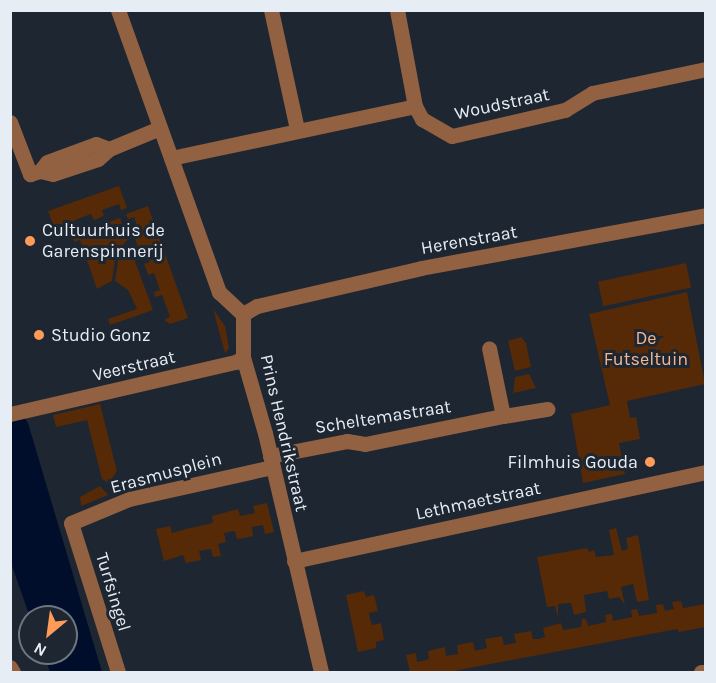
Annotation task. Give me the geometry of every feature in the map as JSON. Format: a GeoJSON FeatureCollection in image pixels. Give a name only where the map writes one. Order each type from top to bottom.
{"type":"FeatureCollection","features":[{"type":"Feature","properties":{"kind":"street"},"geometry":{"type":"LineString","coordinates":[[118,10],[219,292],[243,314]]}},
{"type":"Feature","properties":{"kind":"street"},"geometry":{"type":"LineString","coordinates":[[271,10],[297,129]]}},
{"type":"Feature","properties":{"kind":"street"},"geometry":{"type":"LineString","coordinates":[[171,158],[297,129],[415,106],[398,10]]}},
{"type":"Feature","properties":{"kind":"street","name":"Woudstraat"},"geometry":{"type":"LineString","coordinates":[[415,106],[422,119],[452,136],[565,111],[592,93],[705,69]]}},
{"type":"Feature","properties":{"kind":"street"},"geometry":{"type":"LineString","coordinates":[[10,122],[35,173],[47,162],[96,144],[109,149],[160,128]]}},
{"type":"Feature","properties":{"kind":"street","name":"Herenstraat"},"geometry":{"type":"LineString","coordinates":[[243,314],[257,306],[410,271],[705,215]]}},
{"type":"Feature","properties":{"kind":"street","name":"Prins Hendrikstraat"},"geometry":{"type":"LineString","coordinates":[[243,314],[243,357],[271,461],[321,672]]}},
{"type":"Feature","properties":{"kind":"street"},"geometry":{"type":"LineString","coordinates":[[489,348],[503,416]]}},
{"type":"Feature","properties":{"kind":"street","name":"Veerstraat"},"geometry":{"type":"LineString","coordinates":[[22,412],[237,362],[243,357]]}},
{"type":"Feature","properties":{"kind":"street","name":"Scheltemastraat"},"geometry":{"type":"LineString","coordinates":[[271,461],[347,441],[365,444],[547,409]]}},
{"type":"Feature","properties":{"kind":"street","name":"Erasmusplein"},"geometry":{"type":"LineString","coordinates":[[71,523],[129,499],[271,461]]}},
{"type":"Feature","properties":{"kind":"street","name":"Lethmaetstraat"},"geometry":{"type":"LineString","coordinates":[[294,561],[705,472]]}},
{"type":"Feature","properties":{"kind":"street","name":"Turfsingel"},"geometry":{"type":"LineString","coordinates":[[71,523],[118,672]]}},
{"type":"Feature","properties":{"kind":"street"},"geometry":{"type":"LineString","coordinates":[[10,667],[13,672]]}},
{"type":"Feature","properties":{"kind":"green space"},"geometry":{"type":"Polygon","coordinates":[[[119,186],[127,208],[121,210],[119,204],[102,210],[104,216],[94,220],[91,214],[75,220],[76,226],[65,230],[63,224],[54,227],[48,211],[119,186]]]}},
{"type":"Feature","properties":{"kind":"green space"},"geometry":{"type":"Polygon","coordinates":[[[148,206],[188,318],[170,324],[164,320],[170,317],[162,295],[155,297],[154,292],[160,290],[154,273],[148,275],[144,264],[150,262],[144,245],[138,247],[134,236],[140,234],[134,217],[128,219],[126,214],[148,206]]]}},
{"type":"Feature","properties":{"kind":"green space"},"geometry":{"type":"Polygon","coordinates":[[[120,218],[128,239],[116,253],[112,281],[97,289],[80,240],[74,242],[71,235],[120,218]]]}},
{"type":"Feature","properties":{"kind":"green space"},"geometry":{"type":"Polygon","coordinates":[[[129,245],[153,310],[110,325],[108,319],[137,309],[128,290],[115,281],[119,255],[129,245]]]}},
{"type":"Feature","properties":{"kind":"green space"},"geometry":{"type":"Polygon","coordinates":[[[686,263],[691,287],[603,306],[598,282],[686,263]]]}},
{"type":"Feature","properties":{"kind":"green space","name":"De Futseltuin"},"geometry":{"type":"Polygon","coordinates":[[[687,292],[705,384],[627,401],[630,418],[636,417],[640,439],[619,443],[625,474],[583,483],[571,414],[610,405],[589,314],[687,292]]]}},
{"type":"Feature","properties":{"kind":"green space"},"geometry":{"type":"Polygon","coordinates":[[[213,309],[225,326],[229,348],[225,353],[213,309]]]}},
{"type":"Feature","properties":{"kind":"green space"},"geometry":{"type":"Polygon","coordinates":[[[521,337],[526,343],[531,367],[515,371],[508,341],[521,337]]]}},
{"type":"Feature","properties":{"kind":"green space"},"geometry":{"type":"Polygon","coordinates":[[[529,374],[536,388],[513,393],[515,377],[529,374]]]}},
{"type":"Feature","properties":{"kind":"green space"},"geometry":{"type":"Polygon","coordinates":[[[100,404],[117,471],[109,483],[102,479],[87,420],[56,427],[53,415],[100,404]]]}},
{"type":"Feature","properties":{"kind":"green space"},"geometry":{"type":"Polygon","coordinates":[[[100,486],[108,495],[81,506],[80,497],[100,486]]]}},
{"type":"Feature","properties":{"kind":"green space"},"geometry":{"type":"Polygon","coordinates":[[[267,503],[274,532],[265,534],[263,525],[252,527],[253,536],[245,538],[237,539],[235,531],[224,533],[226,542],[218,544],[221,556],[213,557],[211,549],[199,551],[201,560],[186,563],[183,555],[164,561],[156,529],[170,526],[172,533],[213,523],[212,516],[238,509],[240,516],[255,513],[253,506],[267,503]]]}},
{"type":"Feature","properties":{"kind":"green space"},"geometry":{"type":"Polygon","coordinates":[[[616,528],[622,551],[628,549],[626,538],[638,535],[649,600],[637,602],[633,584],[621,587],[625,605],[619,597],[609,599],[607,591],[584,595],[586,612],[574,615],[571,603],[558,604],[558,618],[555,606],[547,607],[537,557],[587,548],[589,552],[594,550],[596,557],[614,555],[609,530],[616,528]]]}},
{"type":"Feature","properties":{"kind":"green space"},"geometry":{"type":"Polygon","coordinates":[[[364,591],[366,597],[374,595],[378,611],[369,613],[370,619],[372,625],[381,623],[384,640],[376,642],[376,648],[358,652],[346,595],[364,591]]]}},
{"type":"Feature","properties":{"kind":"green space"},"geometry":{"type":"Polygon","coordinates":[[[681,601],[683,608],[705,604],[705,627],[679,632],[677,629],[448,672],[410,672],[406,655],[416,653],[417,662],[423,661],[429,659],[428,651],[445,647],[446,656],[458,654],[457,645],[473,642],[475,651],[487,648],[485,639],[502,636],[504,645],[516,643],[514,634],[531,631],[533,639],[539,639],[545,637],[543,628],[561,623],[563,630],[581,627],[582,619],[586,619],[588,626],[606,622],[605,615],[612,614],[613,621],[632,617],[631,610],[637,609],[639,616],[657,613],[656,605],[663,604],[665,611],[674,609],[672,602],[681,601]]]}},
{"type":"Feature","properties":{"kind":"water"},"geometry":{"type":"Polygon","coordinates":[[[24,417],[28,423],[102,672],[50,672],[47,665],[78,665],[78,605],[26,605],[11,563],[11,419],[24,417]]]}},
{"type":"Feature","properties":{"kind":"place","name":"Cultuurhuis de Garenspinnerij"},"geometry":{"type":"Point","coordinates":[30,241]}},
{"type":"Feature","properties":{"kind":"place","name":"Studio Gonz"},"geometry":{"type":"Point","coordinates":[39,335]}},
{"type":"Feature","properties":{"kind":"place","name":"Filmhuis Gouda"},"geometry":{"type":"Point","coordinates":[650,462]}}]}
